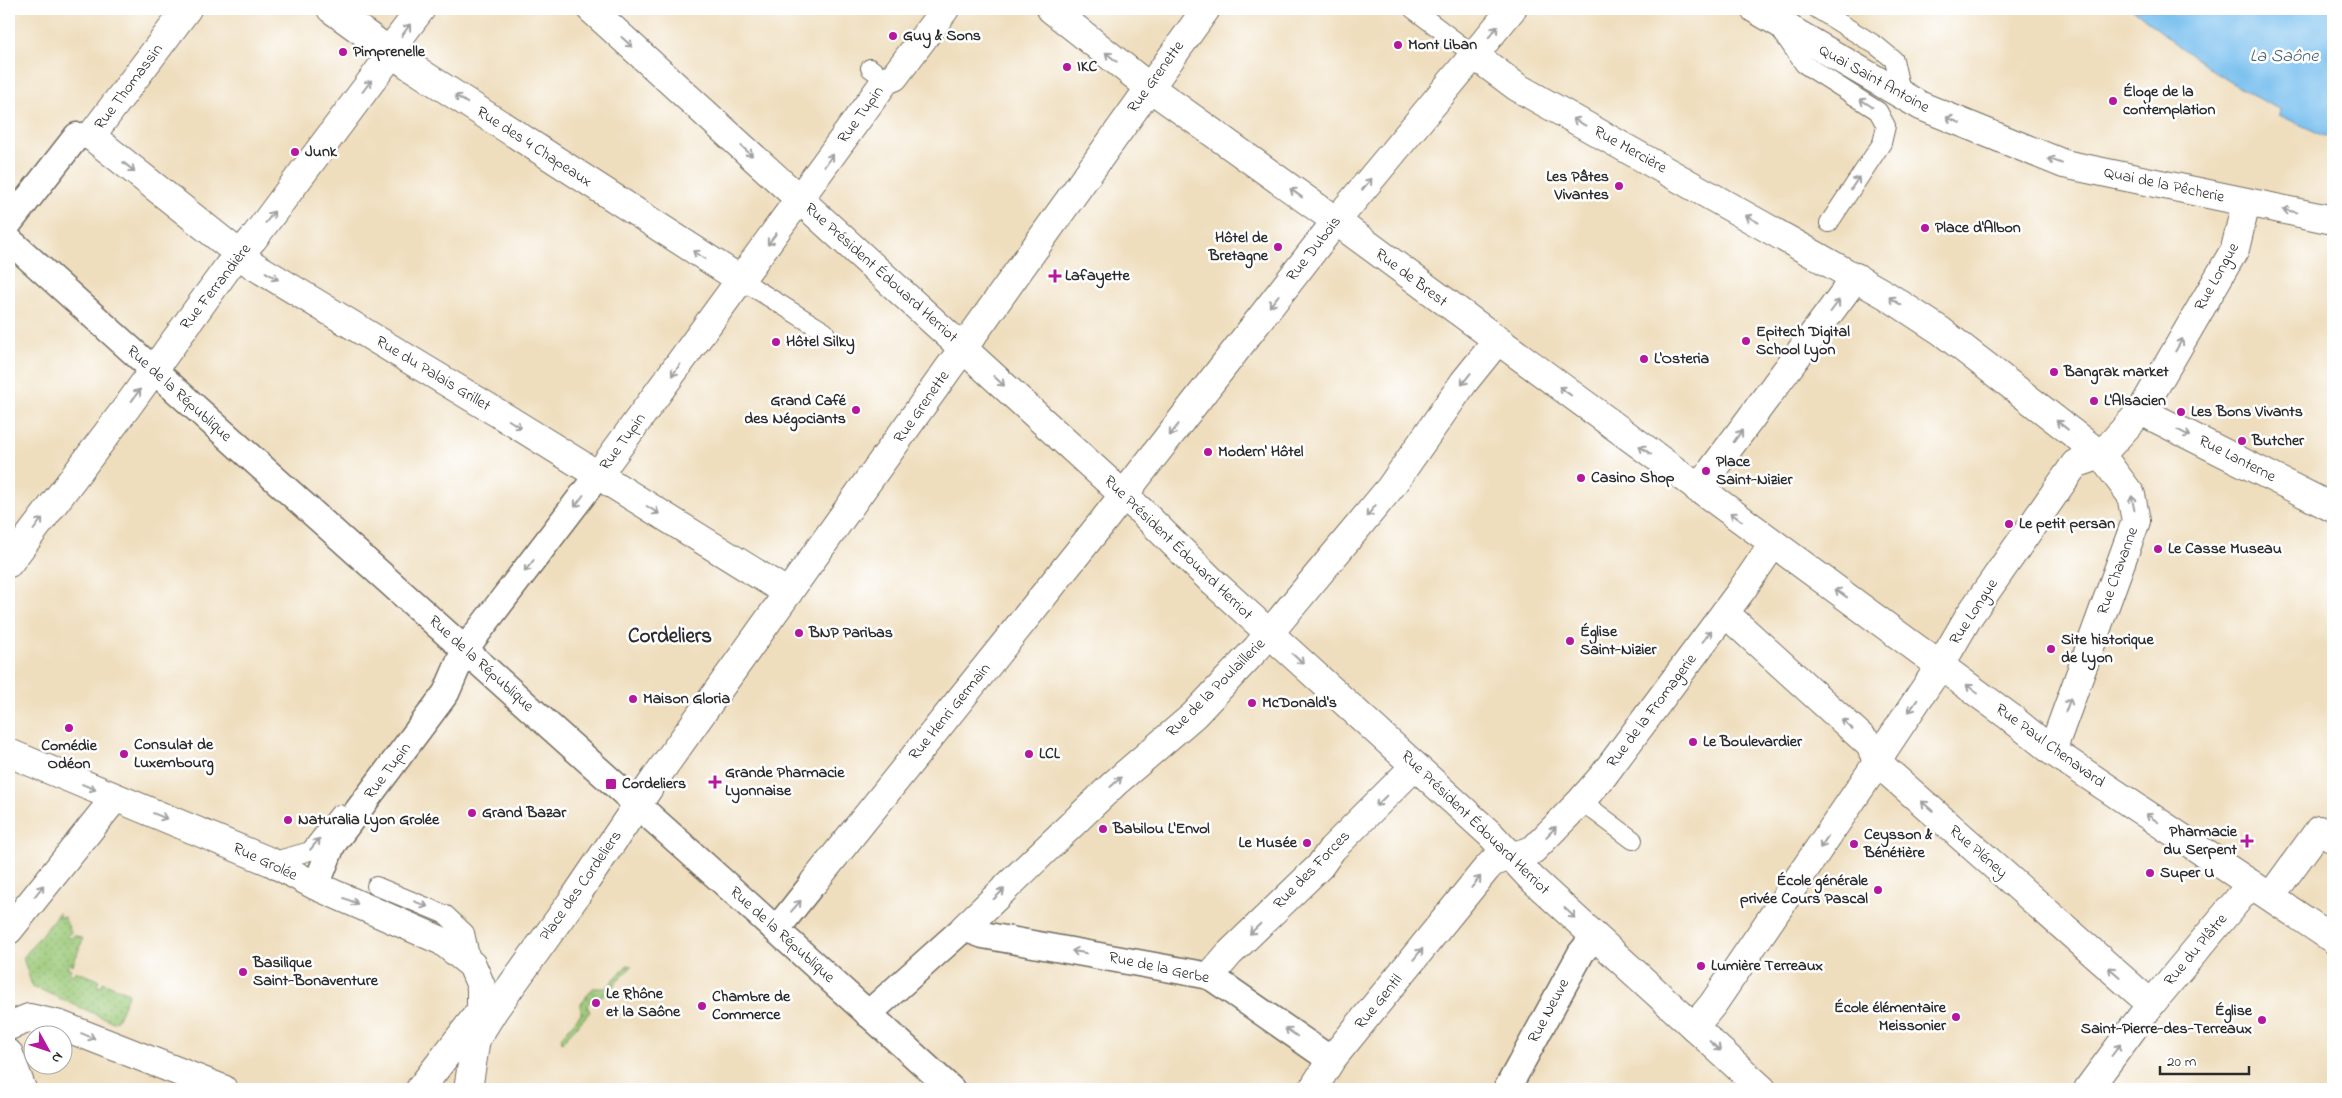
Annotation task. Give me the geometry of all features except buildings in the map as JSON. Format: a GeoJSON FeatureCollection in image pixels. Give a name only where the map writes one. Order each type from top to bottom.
{"type":"FeatureCollection","features":[{"type":"Feature","properties":{"kind":"street","name":"Rue Thomassin"},"geometry":{"type":"LineString","coordinates":[[9,222],[77,136],[91,136],[187,9]]}},
{"type":"Feature","properties":{"kind":"street","name":"Rue des 4 Chapeaux"},"geometry":{"type":"LineString","coordinates":[[331,9],[391,52],[741,280]]}},
{"type":"Feature","properties":{"kind":"street","name":"Rue Ferrandière"},"geometry":{"type":"LineString","coordinates":[[9,563],[154,371],[228,267],[240,255],[378,72],[421,9]]}},
{"type":"Feature","properties":{"kind":"street","name":"Rue Président Édouard Herriot"},"geometry":{"type":"LineString","coordinates":[[592,9],[1124,495],[1214,584],[1491,835],[1595,936],[1762,1089]]}},
{"type":"Feature","properties":{"kind":"street","name":"Rue Tupin"},"geometry":{"type":"LineString","coordinates":[[316,886],[332,844],[446,693],[465,650],[598,475],[801,200],[878,74],[894,78],[945,9]]}},
{"type":"Feature","properties":{"kind":"street","name":"Rue de Brest"},"geometry":{"type":"LineString","coordinates":[[1051,9],[1149,87],[1336,221],[1773,544]]}},
{"type":"Feature","properties":{"kind":"street","name":"Rue Grenette"},"geometry":{"type":"LineString","coordinates":[[637,805],[1206,9]]}},
{"type":"Feature","properties":{"kind":"street","name":"Rue Dubois"},"geometry":{"type":"LineString","coordinates":[[1124,495],[1336,221],[1512,9]]}},
{"type":"Feature","properties":{"kind":"street","name":"Quai Saint Antoine"},"geometry":{"type":"LineString","coordinates":[[1765,15],[1920,106],[1998,138]]}},
{"type":"Feature","properties":{"kind":"street","name":"Rue Mercière"},"geometry":{"type":"LineString","coordinates":[[1474,55],[1517,86],[1856,277]]}},
{"type":"Feature","properties":{"kind":"street","name":"Rue du Palais Grillet"},"geometry":{"type":"LineString","coordinates":[[91,136],[253,265],[788,593]]}},
{"type":"Feature","properties":{"kind":"street","name":"Quai de la Pêcherie"},"geometry":{"type":"LineString","coordinates":[[1998,138],[2064,164],[2333,220]]}},
{"type":"Feature","properties":{"kind":"street","name":"Rue Longue"},"geometry":{"type":"LineString","coordinates":[[1694,1027],[1718,996],[1877,761],[1940,666],[1969,616],[2075,464],[2101,455],[2141,411],[2235,249],[2246,203]]}},
{"type":"Feature","properties":{"kind":"street","name":"Rue de la République"},"geometry":{"type":"LineString","coordinates":[[9,240],[951,1089]]}},
{"type":"Feature","properties":{"kind":"street","name":"Rue Chavanne"},"geometry":{"type":"LineString","coordinates":[[1856,277],[1933,326],[2101,455],[2131,495],[2136,521],[2052,751]]}},
{"type":"Feature","properties":{"kind":"street"},"geometry":{"type":"LineString","coordinates":[[1698,489],[1856,277]]}},
{"type":"Feature","properties":{"kind":"street","name":"Rue de la Poulaillerie"},"geometry":{"type":"LineString","coordinates":[[868,1014],[964,928],[1115,783],[1194,715],[1270,634],[1390,488],[1464,382],[1497,341]]}},
{"type":"Feature","properties":{"kind":"street","name":"Rue Lanterne"},"geometry":{"type":"LineString","coordinates":[[2141,411],[2333,508]]}},
{"type":"Feature","properties":{"kind":"street","name":"Rue Henri Germain"},"geometry":{"type":"LineString","coordinates":[[776,930],[1124,495]]}},
{"type":"Feature","properties":{"kind":"street","name":"Rue Paul Chenavard"},"geometry":{"type":"LineString","coordinates":[[1773,544],[1940,666],[2052,751],[2261,890],[2331,932]]}},
{"type":"Feature","properties":{"kind":"street","name":"Rue de la Fromagerie"},"geometry":{"type":"LineString","coordinates":[[1512,857],[1533,850],[1581,801],[1602,776],[1725,613],[1773,544]]}},
{"type":"Feature","properties":{"kind":"street","name":"Rue Pléney"},"geometry":{"type":"LineString","coordinates":[[1725,613],[1870,745],[1877,761],[2151,1004]]}},
{"type":"Feature","properties":{"kind":"street","name":"Rue Grolée"},"geometry":{"type":"LineString","coordinates":[[9,753],[271,862],[316,886],[442,940],[472,965],[481,986],[481,1010],[476,1039]]}},
{"type":"Feature","properties":{"kind":"street","name":"Rue des Forces"},"geometry":{"type":"LineString","coordinates":[[1210,976],[1229,954],[1320,866],[1332,849],[1415,766]]}},
{"type":"Feature","properties":{"kind":"street"},"geometry":{"type":"LineString","coordinates":[[9,930],[114,798]]}},
{"type":"Feature","properties":{"kind":"street","name":"Place des Cordeliers"},"geometry":{"type":"LineString","coordinates":[[468,1089],[476,1039],[637,805]]}},
{"type":"Feature","properties":{"kind":"street","name":"Rue du Plâtre"},"geometry":{"type":"LineString","coordinates":[[2088,1089],[2151,1004],[2261,890],[2329,826]]}},
{"type":"Feature","properties":{"kind":"street","name":"Rue Gentil"},"geometry":{"type":"LineString","coordinates":[[1313,1089],[1331,1060],[1493,862],[1512,857]]}},
{"type":"Feature","properties":{"kind":"street","name":"Rue de la Gerbe"},"geometry":{"type":"LineString","coordinates":[[964,928],[983,935],[1210,976],[1331,1060]]}},
{"type":"Feature","properties":{"kind":"street","name":"Rue Neuve"},"geometry":{"type":"LineString","coordinates":[[1507,1089],[1581,953],[1595,936]]}},
{"type":"Feature","properties":{"kind":"street"},"geometry":{"type":"LineString","coordinates":[[472,965],[491,975],[504,975],[524,967]]}},
{"type":"Feature","properties":{"kind":"street","name":"Place des Cordeliers"},"geometry":{"type":"LineString","coordinates":[[427,1079],[481,1010],[524,967]]}},
{"type":"Feature","properties":{"kind":"street"},"geometry":{"type":"LineString","coordinates":[[9,1026],[29,1018],[52,1022],[223,1089]]}},
{"type":"Feature","properties":{"kind":"street"},"geometry":{"type":"LineString","coordinates":[[9,1054],[22,1089]]}},
{"type":"Feature","properties":{"kind":"street"},"geometry":{"type":"LineString","coordinates":[[427,1079],[453,1089]]}},
{"type":"Feature","properties":{"kind":"lane","name":"Rue Mercière"},"geometry":{"type":"LineString","coordinates":[[1413,9],[1474,55]]}},
{"type":"Feature","properties":{"kind":"lane"},"geometry":{"type":"LineString","coordinates":[[1817,9],[1878,46],[1894,60],[1902,96]]}},
{"type":"Feature","properties":{"kind":"lane"},"geometry":{"type":"LineString","coordinates":[[1765,15],[1804,64],[1878,110],[1886,126],[1882,143],[1829,223]]}},
{"type":"Feature","properties":{"kind":"lane"},"geometry":{"type":"LineString","coordinates":[[1806,40],[1844,25]]}},
{"type":"Feature","properties":{"kind":"lane"},"geometry":{"type":"LineString","coordinates":[[741,280],[825,332]]}},
{"type":"Feature","properties":{"kind":"lane"},"geometry":{"type":"LineString","coordinates":[[271,862],[310,851],[362,786]]}},
{"type":"Feature","properties":{"kind":"lane"},"geometry":{"type":"LineString","coordinates":[[1581,801],[1633,840]]}},
{"type":"Feature","properties":{"kind":"lane"},"geometry":{"type":"LineString","coordinates":[[376,886],[446,914],[465,933],[472,965]]}},
{"type":"Feature","properties":{"kind":"green space"},"geometry":{"type":"Polygon","coordinates":[[[59,912],[59,917],[64,917],[71,932],[68,936],[71,939],[74,935],[83,939],[73,965],[69,963],[67,967],[71,969],[69,973],[74,975],[75,971],[99,980],[97,985],[101,987],[103,982],[129,993],[117,1020],[113,1022],[32,986],[23,958],[59,912]]]}},
{"type":"Feature","properties":{"kind":"green space"},"geometry":{"type":"Polygon","coordinates":[[[627,965],[632,966],[604,996],[596,994],[587,1005],[590,1012],[562,1042],[561,1037],[581,1014],[581,1003],[593,988],[606,988],[627,965]]]}},
{"type":"Feature","properties":{"kind":"water","name":"La Saône"},"geometry":{"type":"Polygon","coordinates":[[[2133,9],[2333,9],[2333,134],[2331,139],[2279,115],[2280,109],[2222,77],[2185,51],[2133,9]]]}},
{"type":"Feature","properties":{"kind":"place","name":"Guy & Sons"},"geometry":{"type":"Point","coordinates":[893,36]}},
{"type":"Feature","properties":{"kind":"place","name":"Mont Liban"},"geometry":{"type":"Point","coordinates":[1398,45]}},
{"type":"Feature","properties":{"kind":"place","name":"Pimprenelle"},"geometry":{"type":"Point","coordinates":[343,52]}},
{"type":"Feature","properties":{"kind":"place","name":"IKC"},"geometry":{"type":"Point","coordinates":[1067,67]}},
{"type":"Feature","properties":{"kind":"place","name":"Éloge de la contemplation"},"geometry":{"type":"Point","coordinates":[2113,101]}},
{"type":"Feature","properties":{"kind":"place","name":"Junk"},"geometry":{"type":"Point","coordinates":[295,152]}},
{"type":"Feature","properties":{"kind":"place","name":"Les Pâtes Vivantes"},"geometry":{"type":"Point","coordinates":[1619,186]}},
{"type":"Feature","properties":{"kind":"place","name":"Place d'Albon"},"geometry":{"type":"Point","coordinates":[1925,228]}},
{"type":"Feature","properties":{"kind":"place","name":"Hôtel de Bretagne"},"geometry":{"type":"Point","coordinates":[1278,247]}},
{"type":"Feature","properties":{"kind":"place","name":"Lafayette"},"geometry":{"type":"Point","coordinates":[1055,276]}},
{"type":"Feature","properties":{"kind":"place","name":"Epitech Digital School Lyon"},"geometry":{"type":"Point","coordinates":[1746,341]}},
{"type":"Feature","properties":{"kind":"place","name":"Hôtel Silky"},"geometry":{"type":"Point","coordinates":[776,342]}},
{"type":"Feature","properties":{"kind":"place","name":"L'Osteria"},"geometry":{"type":"Point","coordinates":[1644,359]}},
{"type":"Feature","properties":{"kind":"place","name":"Bangrak market"},"geometry":{"type":"Point","coordinates":[2054,372]}},
{"type":"Feature","properties":{"kind":"place","name":"L'Alsacien"},"geometry":{"type":"Point","coordinates":[2094,401]}},
{"type":"Feature","properties":{"kind":"place","name":"Grand Café des Négociants"},"geometry":{"type":"Point","coordinates":[856,410]}},
{"type":"Feature","properties":{"kind":"place","name":"Les Bons Vivants"},"geometry":{"type":"Point","coordinates":[2181,412]}},
{"type":"Feature","properties":{"kind":"place","name":"Butcher"},"geometry":{"type":"Point","coordinates":[2242,441]}},
{"type":"Feature","properties":{"kind":"place","name":"Modern' Hôtel"},"geometry":{"type":"Point","coordinates":[1208,452]}},
{"type":"Feature","properties":{"kind":"place","name":"Place Saint-Nizier"},"geometry":{"type":"Point","coordinates":[1706,471]}},
{"type":"Feature","properties":{"kind":"place","name":"Casino Shop"},"geometry":{"type":"Point","coordinates":[1581,478]}},
{"type":"Feature","properties":{"kind":"place","name":"Le petit persan"},"geometry":{"type":"Point","coordinates":[2009,524]}},
{"type":"Feature","properties":{"kind":"place","name":"Le Casse Museau"},"geometry":{"type":"Point","coordinates":[2158,549]}},
{"type":"Feature","properties":{"kind":"place","name":"BNP Paribas"},"geometry":{"type":"Point","coordinates":[799,633]}},
{"type":"Feature","properties":{"kind":"place","name":"Église Saint-Nizier"},"geometry":{"type":"Point","coordinates":[1570,641]}},
{"type":"Feature","properties":{"kind":"place","name":"Site historique de Lyon"},"geometry":{"type":"Point","coordinates":[2051,649]}},
{"type":"Feature","properties":{"kind":"place","name":"Maison Gloria"},"geometry":{"type":"Point","coordinates":[633,699]}},
{"type":"Feature","properties":{"kind":"place","name":"McDonald's"},"geometry":{"type":"Point","coordinates":[1252,703]}},
{"type":"Feature","properties":{"kind":"place","name":"Comédie Odéon"},"geometry":{"type":"Point","coordinates":[69,728]}},
{"type":"Feature","properties":{"kind":"place","name":"Le Boulevardier"},"geometry":{"type":"Point","coordinates":[1693,742]}},
{"type":"Feature","properties":{"kind":"place","name":"Consulat de Luxembourg"},"geometry":{"type":"Point","coordinates":[124,754]}},
{"type":"Feature","properties":{"kind":"place","name":"LCL"},"geometry":{"type":"Point","coordinates":[1029,754]}},
{"type":"Feature","properties":{"kind":"place","name":"Grande Pharmacie Lyonnaise"},"geometry":{"type":"Point","coordinates":[715,782]}},
{"type":"Feature","properties":{"kind":"place","name":"Cordeliers"},"geometry":{"type":"Point","coordinates":[611,784]}},
{"type":"Feature","properties":{"kind":"place","name":"Grand Bazar"},"geometry":{"type":"Point","coordinates":[472,813]}},
{"type":"Feature","properties":{"kind":"place","name":"Naturalia Lyon Grolée"},"geometry":{"type":"Point","coordinates":[288,820]}},
{"type":"Feature","properties":{"kind":"place","name":"Babilou L'Envol"},"geometry":{"type":"Point","coordinates":[1103,829]}},
{"type":"Feature","properties":{"kind":"place","name":"Pharmacie du Serpent"},"geometry":{"type":"Point","coordinates":[2247,841]}},
{"type":"Feature","properties":{"kind":"place","name":"Le Musée"},"geometry":{"type":"Point","coordinates":[1307,843]}},
{"type":"Feature","properties":{"kind":"place","name":"Ceysson & Bénétière"},"geometry":{"type":"Point","coordinates":[1854,844]}},
{"type":"Feature","properties":{"kind":"place","name":"Super U"},"geometry":{"type":"Point","coordinates":[2150,873]}},
{"type":"Feature","properties":{"kind":"place","name":"École générale privée Cours Pascal"},"geometry":{"type":"Point","coordinates":[1878,890]}},
{"type":"Feature","properties":{"kind":"place","name":"Lumière Terreaux"},"geometry":{"type":"Point","coordinates":[1701,966]}},
{"type":"Feature","properties":{"kind":"place","name":"Basilique Saint-Bonaventure"},"geometry":{"type":"Point","coordinates":[243,972]}},
{"type":"Feature","properties":{"kind":"place","name":"Le Rhône et la Saône"},"geometry":{"type":"Point","coordinates":[596,1003]}},
{"type":"Feature","properties":{"kind":"place","name":"Chambre de Commerce"},"geometry":{"type":"Point","coordinates":[702,1006]}},
{"type":"Feature","properties":{"kind":"place","name":"École élémentaire Meissonier"},"geometry":{"type":"Point","coordinates":[1956,1017]}},
{"type":"Feature","properties":{"kind":"place","name":"Église Saint-Pierre-des-Terreaux"},"geometry":{"type":"Point","coordinates":[2262,1020]}},
{"type":"Feature","properties":{"kind":"district","name":"Cordeliers"},"geometry":{"type":"Point","coordinates":[670,637]}}]}
